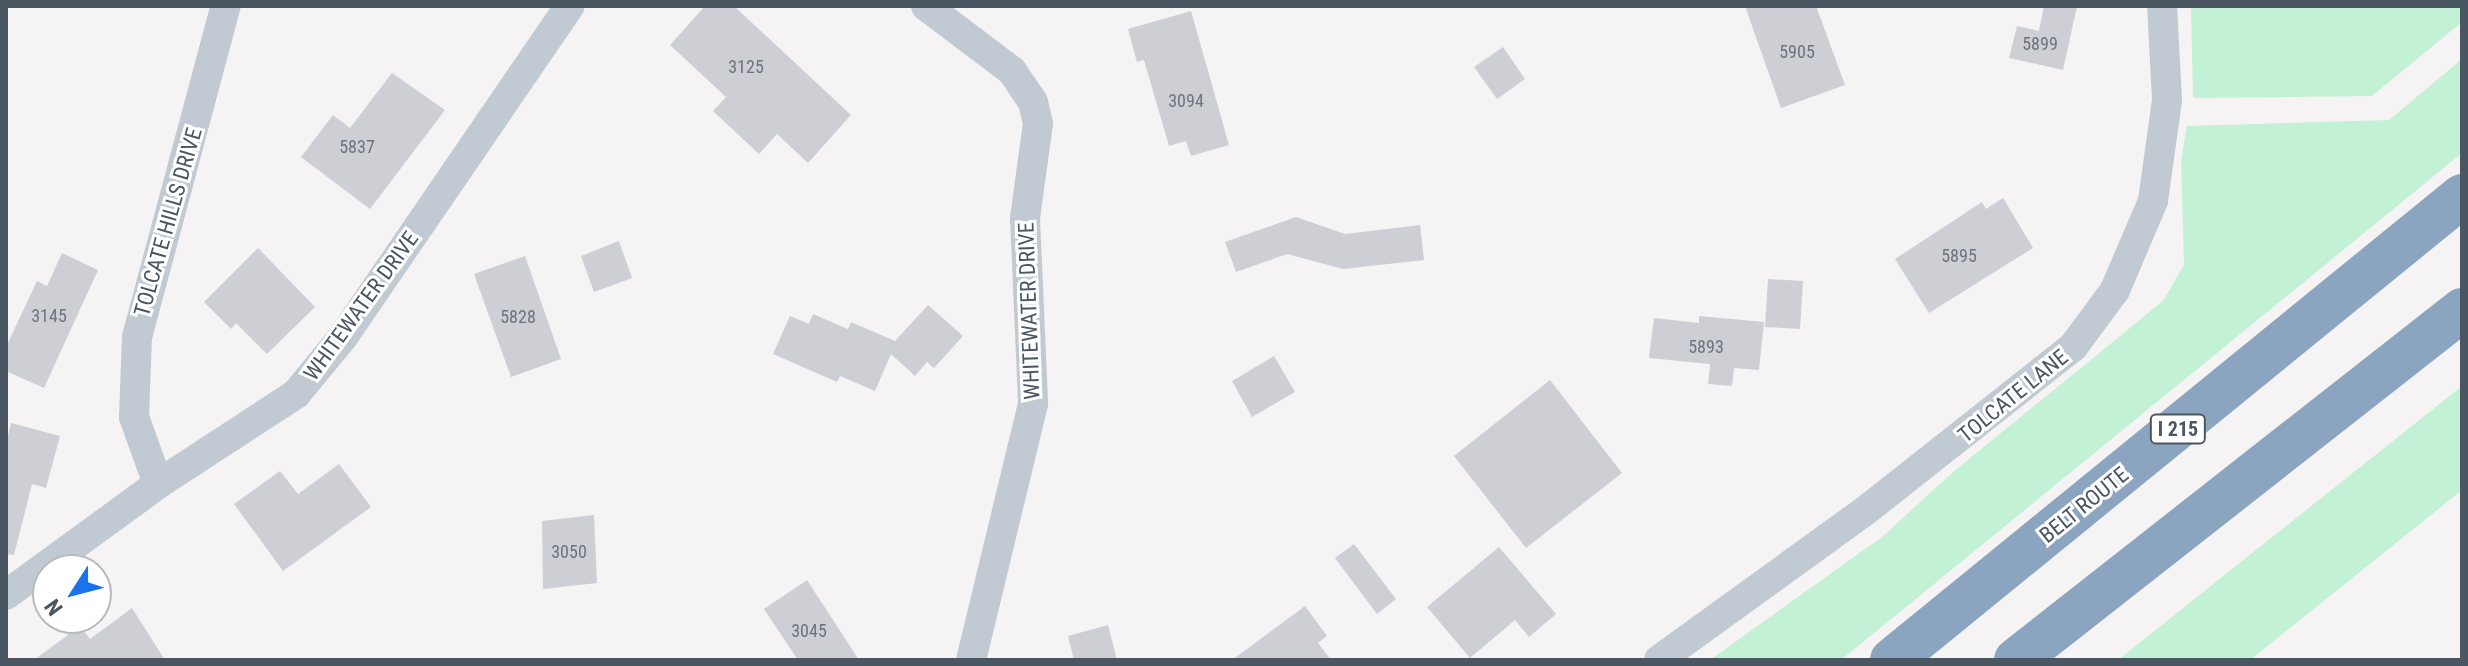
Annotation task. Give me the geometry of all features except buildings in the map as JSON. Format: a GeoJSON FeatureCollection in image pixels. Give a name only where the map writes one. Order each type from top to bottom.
{"type":"FeatureCollection","features":[{"type":"Feature","properties":{"kind":"highway","name":"BELT ROUTE"},"geometry":{"type":"LineString","coordinates":[[1892,660],[2462,196]]}},
{"type":"Feature","properties":{"kind":"highway"},"geometry":{"type":"LineString","coordinates":[[2016,660],[2462,310]]}},
{"type":"Feature","properties":{"kind":"street","name":"TOLCATE HILLS DRIVE"},"geometry":{"type":"LineString","coordinates":[[158,484],[134,417],[137,337],[226,6]]}},
{"type":"Feature","properties":{"kind":"street","name":"WHITEWATER DRIVE"},"geometry":{"type":"LineString","coordinates":[[6,595],[158,484],[279,409],[313,376],[570,6]]}},
{"type":"Feature","properties":{"kind":"street","name":"WHITEWATER DRIVE"},"geometry":{"type":"LineString","coordinates":[[926,6],[1012,71],[1033,102],[1038,123],[1025,218],[1033,404],[971,660]]}},
{"type":"Feature","properties":{"kind":"street","name":"TOLCATE LANE"},"geometry":{"type":"LineString","coordinates":[[1659,660],[1877,502],[2073,347],[2120,280],[2153,201],[2167,100],[2162,6]]}},
{"type":"Feature","properties":{"kind":"green space"},"geometry":{"type":"Polygon","coordinates":[[[2191,6],[2462,6],[2462,22],[2372,96],[2193,98],[2191,6]]]}},
{"type":"Feature","properties":{"kind":"green space"},"geometry":{"type":"Polygon","coordinates":[[[2462,59],[2462,153],[1841,660],[1710,660],[1882,537],[1953,472],[2163,301],[2184,265],[2181,161],[2187,126],[2389,120],[2462,59]]]}},
{"type":"Feature","properties":{"kind":"green space"},"geometry":{"type":"Polygon","coordinates":[[[2462,386],[2462,490],[2250,660],[2118,660],[2462,386]]]}}]}
